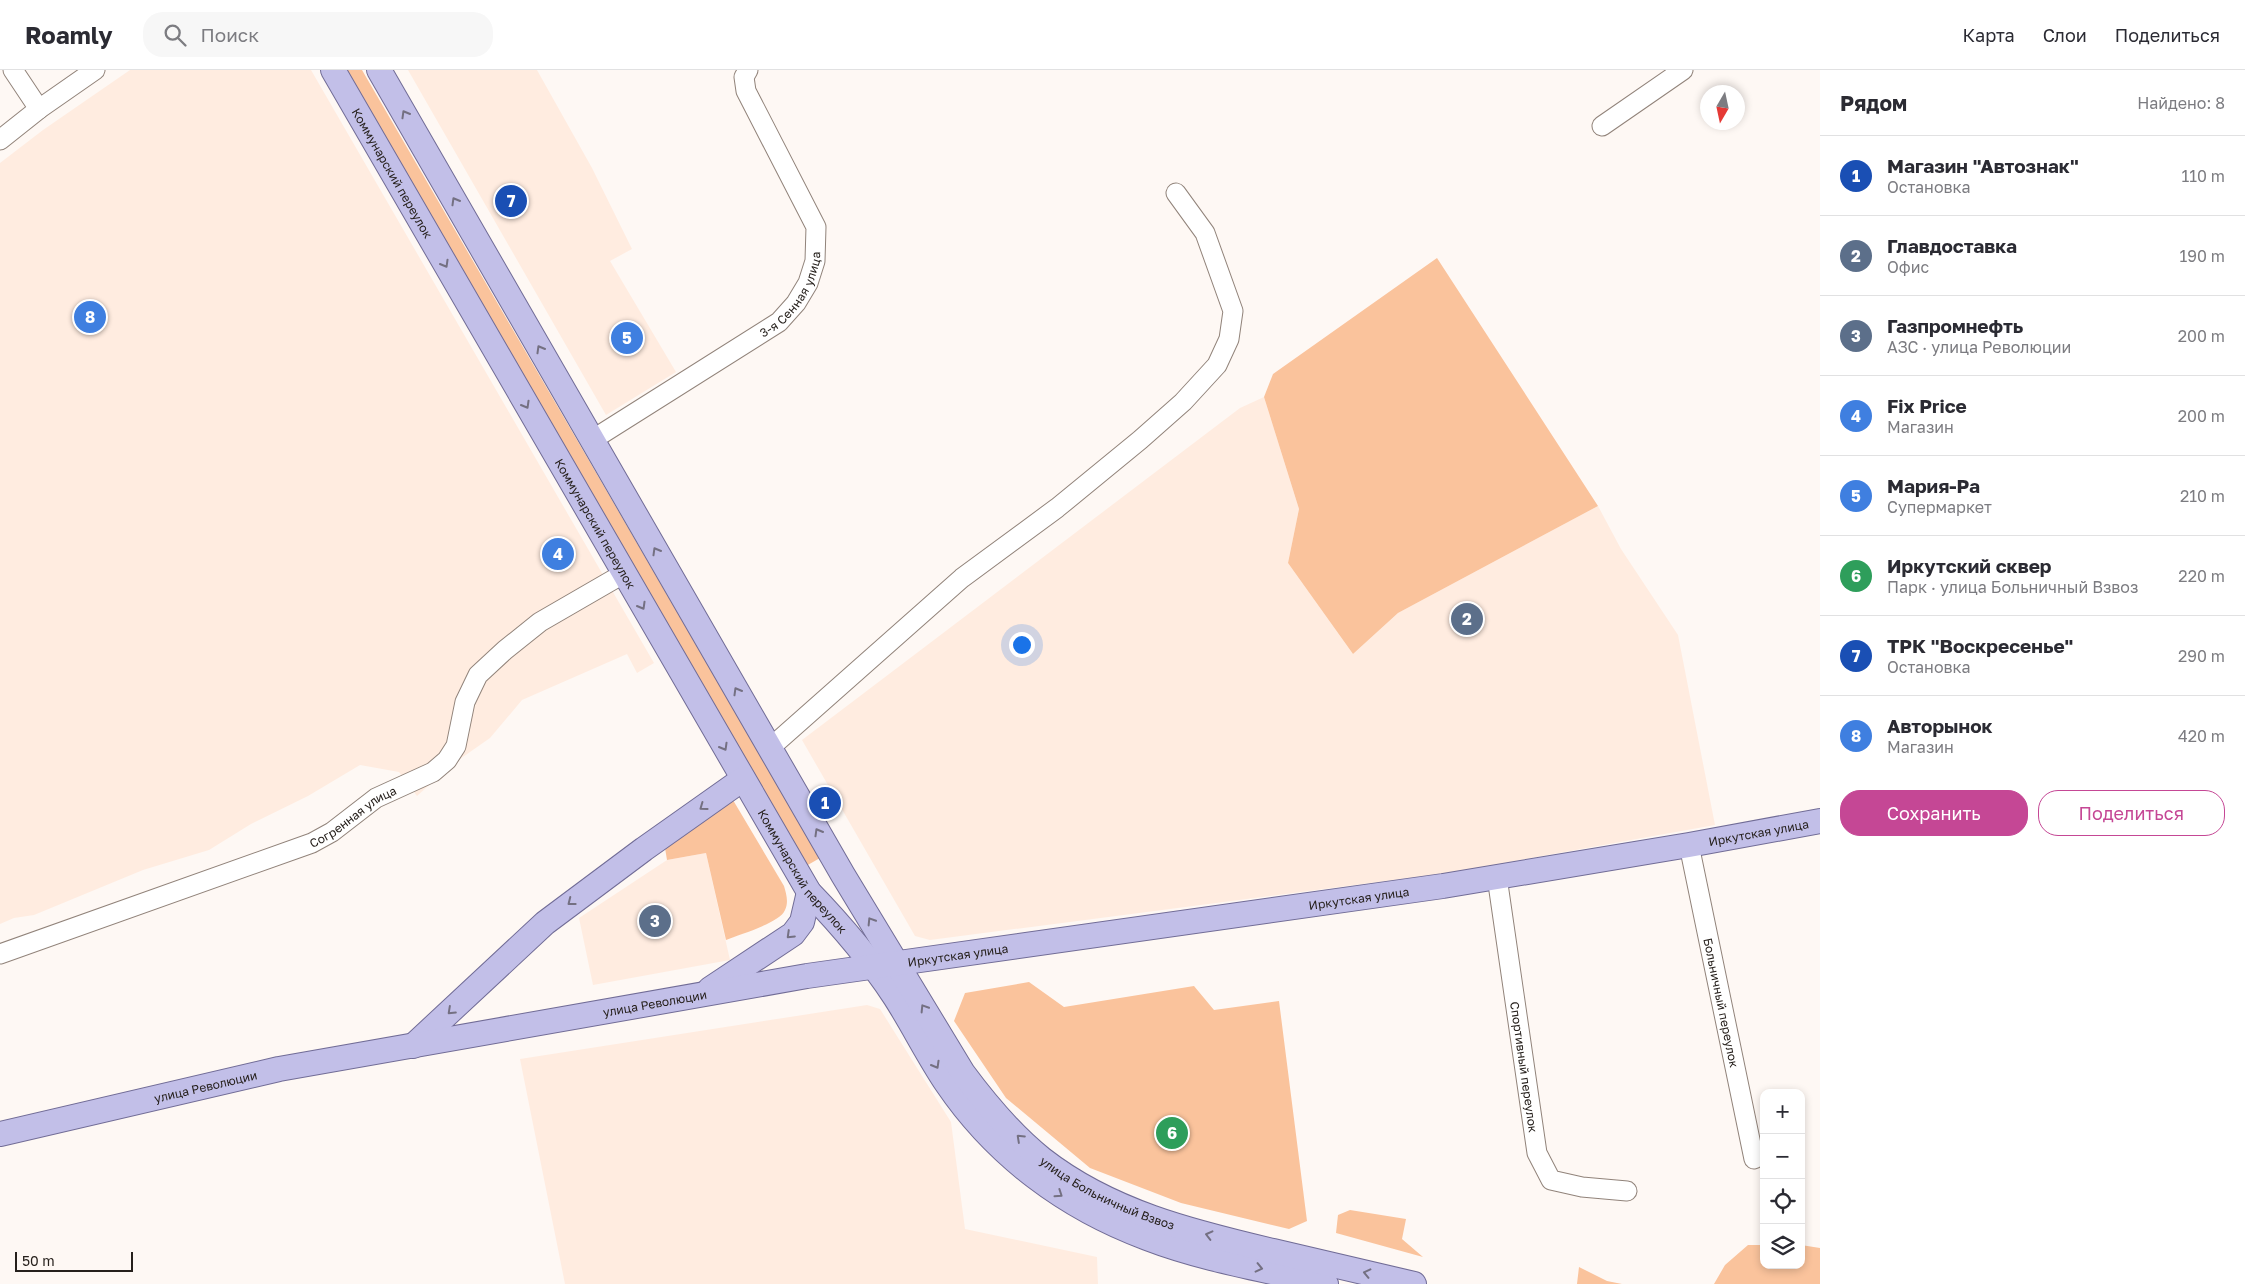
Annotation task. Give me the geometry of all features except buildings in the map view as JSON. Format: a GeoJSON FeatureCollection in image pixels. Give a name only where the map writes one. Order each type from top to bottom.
{"type":"FeatureCollection","features":[{"type":"Feature","properties":{"kind":"main road","name":"Коммунарский переулок"},"geometry":{"type":"LineString","coordinates":[[333,70],[808,892],[872,965]]}},
{"type":"Feature","properties":{"kind":"main road"},"geometry":{"type":"LineString","coordinates":[[380,70],[842,875],[896,962]]}},
{"type":"Feature","properties":{"kind":"main road"},"geometry":{"type":"LineString","coordinates":[[413,1046],[545,923],[644,849],[743,779]]}},
{"type":"Feature","properties":{"kind":"main road","name":"Иркутская улица"},"geometry":{"type":"LineString","coordinates":[[896,962],[1497,877],[1820,821]]}},
{"type":"Feature","properties":{"kind":"main road"},"geometry":{"type":"LineString","coordinates":[[702,994],[793,934],[802,922],[808,892],[825,903],[836,904],[844,896],[842,875]]}},
{"type":"Feature","properties":{"kind":"main road","name":"улица Революции"},"geometry":{"type":"LineString","coordinates":[[0,1134],[279,1070],[702,994],[896,962]]}},
{"type":"Feature","properties":{"kind":"main road","name":"улица Больничный Взвоз"},"geometry":{"type":"LineString","coordinates":[[896,962],[963,1072],[984,1101],[1042,1159],[1080,1185],[1118,1205],[1155,1220],[1244,1245],[1414,1284]]}},
{"type":"Feature","properties":{"kind":"main road","name":"улица Больничный Взвоз"},"geometry":{"type":"LineString","coordinates":[[872,965],[894,995],[946,1084],[989,1137],[1030,1174],[1070,1202],[1109,1223],[1148,1239],[1240,1264],[1326,1284]]}},
{"type":"Feature","properties":{"kind":"street"},"geometry":{"type":"LineString","coordinates":[[13,70],[39,109]]}},
{"type":"Feature","properties":{"kind":"street"},"geometry":{"type":"LineString","coordinates":[[0,140],[39,109],[95,70]]}},
{"type":"Feature","properties":{"kind":"street","name":"3-я Сенная улица"},"geometry":{"type":"LineString","coordinates":[[592,440],[779,322],[796,303],[808,283],[815,261],[816,227],[746,91],[744,77],[748,70]]}},
{"type":"Feature","properties":{"kind":"street"},"geometry":{"type":"LineString","coordinates":[[1602,126],[1683,70]]}},
{"type":"Feature","properties":{"kind":"street"},"geometry":{"type":"LineString","coordinates":[[770,748],[962,578],[1057,508],[1140,440],[1183,402],[1217,365],[1229,339],[1233,311],[1205,234],[1176,193]]}},
{"type":"Feature","properties":{"kind":"street","name":"Согренная улица"},"geometry":{"type":"LineString","coordinates":[[0,954],[312,843],[346,823],[376,798],[433,772],[447,760],[456,746],[464,702],[478,674],[540,622],[624,574]]}},
{"type":"Feature","properties":{"kind":"street","name":"Больничный переулок"},"geometry":{"type":"LineString","coordinates":[[1689,845],[1754,1160]]}},
{"type":"Feature","properties":{"kind":"street","name":"Спортивный переулок"},"geometry":{"type":"LineString","coordinates":[[1497,877],[1537,1153],[1551,1180],[1582,1187],[1627,1191]]}},
{"type":"Feature","properties":{"kind":"shaded area"},"geometry":{"type":"Polygon","coordinates":[[[130,70],[311,70],[654,663],[637,673],[627,654],[522,700],[490,738],[450,766],[417,796],[399,772],[360,765],[308,796],[251,824],[209,850],[143,870],[34,915],[14,918],[0,924],[0,163],[43,130],[130,70]]]}},
{"type":"Feature","properties":{"kind":"shaded area"},"geometry":{"type":"Polygon","coordinates":[[[343,70],[362,70],[820,858],[806,866],[343,70]]]}},
{"type":"Feature","properties":{"kind":"shaded area"},"geometry":{"type":"Polygon","coordinates":[[[408,70],[537,70],[592,168],[632,249],[610,261],[676,372],[606,415],[408,70]]]}},
{"type":"Feature","properties":{"kind":"shaded area"},"geometry":{"type":"Polygon","coordinates":[[[1437,258],[1598,506],[1398,613],[1353,654],[1288,563],[1299,509],[1264,397],[1273,374],[1437,258]]]}},
{"type":"Feature","properties":{"kind":"shaded area"},"geometry":{"type":"Polygon","coordinates":[[[1264,397],[1299,509],[1288,563],[1353,654],[1398,613],[1598,506],[1621,549],[1678,635],[1715,825],[1448,873],[930,940],[915,936],[802,740],[1240,408],[1264,397]]]}},
{"type":"Feature","properties":{"kind":"shaded area"},"geometry":{"type":"Polygon","coordinates":[[[730,795],[784,886],[787,901],[782,915],[776,919],[759,928],[726,940],[706,853],[667,860],[665,848],[730,795]]]}},
{"type":"Feature","properties":{"kind":"shaded area"},"geometry":{"type":"Polygon","coordinates":[[[706,853],[730,960],[593,985],[579,918],[667,860],[706,853]]]}},
{"type":"Feature","properties":{"kind":"shaded area"},"geometry":{"type":"Polygon","coordinates":[[[1029,982],[1064,1007],[1194,986],[1214,1010],[1279,1001],[1307,1221],[1289,1229],[1181,1203],[1090,1168],[1006,1098],[954,1021],[965,993],[1029,982]]]}},
{"type":"Feature","properties":{"kind":"shaded area"},"geometry":{"type":"Polygon","coordinates":[[[867,1005],[880,1009],[951,1122],[965,1229],[1097,1257],[1098,1284],[565,1284],[520,1059],[867,1005]]]}},
{"type":"Feature","properties":{"kind":"shaded area"},"geometry":{"type":"Polygon","coordinates":[[[1350,1210],[1406,1219],[1402,1239],[1423,1257],[1336,1233],[1338,1215],[1350,1210]]]}},
{"type":"Feature","properties":{"kind":"shaded area"},"geometry":{"type":"Polygon","coordinates":[[[1748,1245],[1760,1245],[1760,1269],[1805,1269],[1805,1246],[1820,1248],[1820,1284],[1714,1284],[1725,1265],[1748,1245]]]}},
{"type":"Feature","properties":{"kind":"shaded area"},"geometry":{"type":"Polygon","coordinates":[[[1579,1267],[1607,1281],[1622,1284],[1577,1284],[1579,1267]]]}},
{"type":"Feature","properties":{"kind":"place","name":"ТРК \"Воскресенье\""},"geometry":{"type":"Point","coordinates":[511,201]}},
{"type":"Feature","properties":{"kind":"place","name":"Авторынок"},"geometry":{"type":"Point","coordinates":[90,317]}},
{"type":"Feature","properties":{"kind":"place","name":"Мария-Ра"},"geometry":{"type":"Point","coordinates":[627,338]}},
{"type":"Feature","properties":{"kind":"place","name":"Fix Price"},"geometry":{"type":"Point","coordinates":[558,554]}},
{"type":"Feature","properties":{"kind":"place","name":"Главдоставка"},"geometry":{"type":"Point","coordinates":[1467,619]}},
{"type":"Feature","properties":{"kind":"place","name":"Магазин \"Автознак\""},"geometry":{"type":"Point","coordinates":[825,803]}},
{"type":"Feature","properties":{"kind":"place","name":"Газпромнефть"},"geometry":{"type":"Point","coordinates":[655,921]}},
{"type":"Feature","properties":{"kind":"place","name":"Иркутский сквер"},"geometry":{"type":"Point","coordinates":[1172,1133]}}]}
